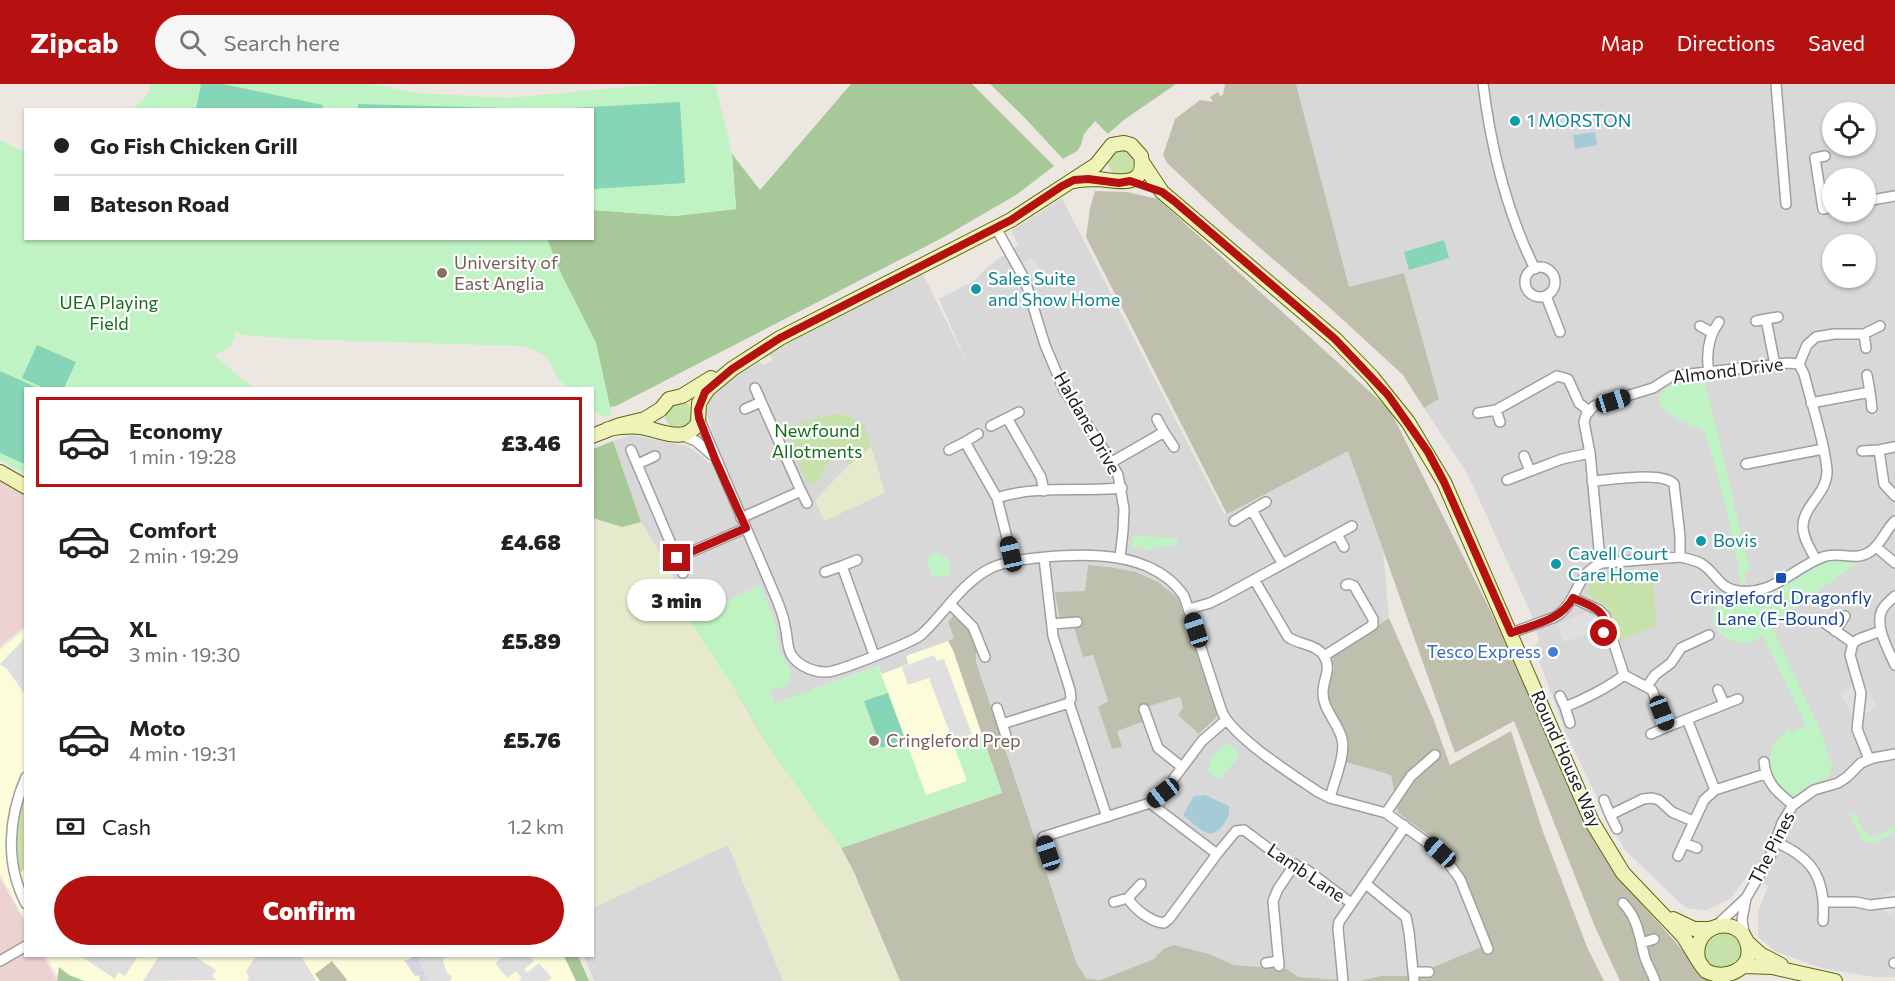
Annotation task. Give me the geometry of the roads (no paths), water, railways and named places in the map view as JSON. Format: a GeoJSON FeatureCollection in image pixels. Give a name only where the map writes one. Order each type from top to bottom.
{"type":"FeatureCollection","features":[{"type":"Feature","properties":{"kind":"street"},"geometry":{"type":"LineString","coordinates":[[1483,84],[1489,131],[1499,172],[1516,224],[1535,269]]}},
{"type":"Feature","properties":{"kind":"street"},"geometry":{"type":"LineString","coordinates":[[1776,84],[1786,204]]}},
{"type":"Feature","properties":{"kind":"street"},"geometry":{"type":"LineString","coordinates":[[608,429],[634,427],[686,434],[695,428],[705,392],[732,369],[780,338],[996,228],[1096,165],[1112,146],[1124,143],[1137,150],[1142,162],[1141,170],[1130,181],[1119,183],[1088,179],[1074,180]]}},
{"type":"Feature","properties":{"kind":"street"},"geometry":{"type":"LineString","coordinates":[[1104,155],[1103,170],[1114,181]]}},
{"type":"Feature","properties":{"kind":"street"},"geometry":{"type":"LineString","coordinates":[[1822,209],[1815,158],[1825,156]]}},
{"type":"Feature","properties":{"kind":"street","name":"Round House Way"},"geometry":{"type":"LineString","coordinates":[[1142,162],[1162,192],[1335,339],[1388,395],[1428,452],[1444,482],[1511,633],[1592,822],[1623,873],[1683,936],[1700,962]]}},
{"type":"Feature","properties":{"kind":"street","name":"Round House Way"},"geometry":{"type":"LineString","coordinates":[[1130,181],[1162,192]]}},
{"type":"Feature","properties":{"kind":"street"},"geometry":{"type":"LineString","coordinates":[[1876,199],[1895,196]]}},
{"type":"Feature","properties":{"kind":"street","name":"Haldane Drive"},"geometry":{"type":"LineString","coordinates":[[996,228],[1026,280],[1045,345],[1064,390],[1112,462],[1122,488],[1124,531],[1120,558]]}},
{"type":"Feature","properties":{"kind":"street"},"geometry":{"type":"LineString","coordinates":[[1535,269],[1547,269],[1555,278],[1553,290],[1546,296],[1534,296],[1527,288],[1527,276],[1535,269]]}},
{"type":"Feature","properties":{"kind":"street"},"geometry":{"type":"LineString","coordinates":[[1546,296],[1560,332]]}},
{"type":"Feature","properties":{"kind":"street"},"geometry":{"type":"LineString","coordinates":[[1775,365],[1761,320],[1778,317]]}},
{"type":"Feature","properties":{"kind":"street"},"geometry":{"type":"LineString","coordinates":[[1709,373],[1707,350],[1711,332],[1719,322]]}},
{"type":"Feature","properties":{"kind":"street"},"geometry":{"type":"LineString","coordinates":[[1700,326],[1711,332]]}},
{"type":"Feature","properties":{"kind":"street"},"geometry":{"type":"LineString","coordinates":[[1799,364],[1807,345],[1816,337],[1834,334],[1864,334],[1880,326]]}},
{"type":"Feature","properties":{"kind":"street"},"geometry":{"type":"LineString","coordinates":[[1864,334],[1866,348]]}},
{"type":"Feature","properties":{"kind":"street","name":"Almond Drive"},"geometry":{"type":"LineString","coordinates":[[1589,411],[1594,406],[1653,388],[1672,376],[1799,364],[1804,374],[1827,470],[1826,481],[1804,517],[1804,535],[1816,560]]}},
{"type":"Feature","properties":{"kind":"street"},"geometry":{"type":"LineString","coordinates":[[594,435],[608,429],[638,422],[661,410],[669,399],[682,396],[711,377],[732,369]]}},
{"type":"Feature","properties":{"kind":"street"},"geometry":{"type":"LineString","coordinates":[[1867,375],[1872,408]]}},
{"type":"Feature","properties":{"kind":"street"},"geometry":{"type":"LineString","coordinates":[[1478,413],[1496,410],[1557,376],[1568,379],[1579,403],[1589,411],[1584,422],[1590,453],[1598,555],[1602,563]]}},
{"type":"Feature","properties":{"kind":"street"},"geometry":{"type":"LineString","coordinates":[[755,388],[807,504]]}},
{"type":"Feature","properties":{"kind":"street"},"geometry":{"type":"LineString","coordinates":[[1811,403],[1870,392]]}},
{"type":"Feature","properties":{"kind":"street"},"geometry":{"type":"LineString","coordinates":[[682,396],[692,400],[699,414],[715,459],[777,600],[784,621],[789,649],[798,663],[812,670],[827,672],[912,642],[972,580],[990,568],[1013,561],[1067,555],[1120,558],[1154,570],[1179,590],[1189,609],[1226,720],[1250,744],[1311,788],[1330,798],[1386,813],[1440,852],[1467,894],[1488,949]]}},
{"type":"Feature","properties":{"kind":"street"},"geometry":{"type":"LineString","coordinates":[[745,409],[761,402]]}},
{"type":"Feature","properties":{"kind":"street"},"geometry":{"type":"LineString","coordinates":[[661,410],[662,425],[696,441],[715,459]]}},
{"type":"Feature","properties":{"kind":"street"},"geometry":{"type":"LineString","coordinates":[[1496,410],[1500,422]]}},
{"type":"Feature","properties":{"kind":"street"},"geometry":{"type":"LineString","coordinates":[[991,426],[1019,411]]}},
{"type":"Feature","properties":{"kind":"street"},"geometry":{"type":"LineString","coordinates":[[1007,418],[1041,477],[1044,491]]}},
{"type":"Feature","properties":{"kind":"street"},"geometry":{"type":"LineString","coordinates":[[1157,418],[1173,447]]}},
{"type":"Feature","properties":{"kind":"street"},"geometry":{"type":"LineString","coordinates":[[1112,462],[1164,432]]}},
{"type":"Feature","properties":{"kind":"street"},"geometry":{"type":"LineString","coordinates":[[949,450],[978,434]]}},
{"type":"Feature","properties":{"kind":"street"},"geometry":{"type":"LineString","coordinates":[[964,442],[997,498],[1013,561]]}},
{"type":"Feature","properties":{"kind":"street"},"geometry":{"type":"LineString","coordinates":[[1862,451],[1894,447]]}},
{"type":"Feature","properties":{"kind":"street"},"geometry":{"type":"LineString","coordinates":[[1746,464],[1823,449]]}},
{"type":"Feature","properties":{"kind":"street"},"geometry":{"type":"LineString","coordinates":[[631,450],[683,573]]}},
{"type":"Feature","properties":{"kind":"street"},"geometry":{"type":"LineString","coordinates":[[1879,450],[1884,484],[1895,496]]}},
{"type":"Feature","properties":{"kind":"street"},"geometry":{"type":"LineString","coordinates":[[1508,480],[1562,459],[1590,453]]}},
{"type":"Feature","properties":{"kind":"street"},"geometry":{"type":"LineString","coordinates":[[638,464],[655,456]]}},
{"type":"Feature","properties":{"kind":"street"},"geometry":{"type":"LineString","coordinates":[[1524,456],[1530,471]]}},
{"type":"Feature","properties":{"kind":"street"},"geometry":{"type":"LineString","coordinates":[[0,472],[24,486]]}},
{"type":"Feature","properties":{"kind":"street"},"geometry":{"type":"LineString","coordinates":[[1592,481],[1653,477],[1670,480],[1674,484],[1680,557]]}},
{"type":"Feature","properties":{"kind":"street"},"geometry":{"type":"LineString","coordinates":[[997,498],[1044,491],[1122,488]]}},
{"type":"Feature","properties":{"kind":"street"},"geometry":{"type":"LineString","coordinates":[[741,518],[801,491]]}},
{"type":"Feature","properties":{"kind":"street"},"geometry":{"type":"LineString","coordinates":[[1234,521],[1266,502]]}},
{"type":"Feature","properties":{"kind":"street"},"geometry":{"type":"LineString","coordinates":[[1252,510],[1282,563]]}},
{"type":"Feature","properties":{"kind":"street"},"geometry":{"type":"LineString","coordinates":[[1511,633],[1555,617],[1573,598],[1584,575],[1602,563],[1680,557],[1702,564],[1726,587],[1747,592],[1778,584],[1816,560],[1831,555],[1859,556],[1872,551],[1895,521]]}},
{"type":"Feature","properties":{"kind":"street"},"geometry":{"type":"LineString","coordinates":[[1189,609],[1210,603],[1352,526]]}},
{"type":"Feature","properties":{"kind":"street"},"geometry":{"type":"LineString","coordinates":[[677,558],[746,528]]}},
{"type":"Feature","properties":{"kind":"street"},"geometry":{"type":"LineString","coordinates":[[1337,534],[1344,547]]}},
{"type":"Feature","properties":{"kind":"street"},"geometry":{"type":"LineString","coordinates":[[1876,547],[1895,563]]}},
{"type":"Feature","properties":{"kind":"street"},"geometry":{"type":"LineString","coordinates":[[1044,558],[1053,636],[1070,690],[1069,703],[1107,817]]}},
{"type":"Feature","properties":{"kind":"street"},"geometry":{"type":"LineString","coordinates":[[825,572],[857,560]]}},
{"type":"Feature","properties":{"kind":"street"},"geometry":{"type":"LineString","coordinates":[[842,566],[874,655]]}},
{"type":"Feature","properties":{"kind":"street"},"geometry":{"type":"LineString","coordinates":[[1254,580],[1288,637],[1296,643],[1317,648],[1324,656],[1328,673],[1323,690],[1324,703],[1343,740],[1330,798]]}},
{"type":"Feature","properties":{"kind":"street"},"geometry":{"type":"LineString","coordinates":[[1324,656],[1373,625],[1373,619],[1354,586],[1346,585]]}},
{"type":"Feature","properties":{"kind":"street"},"geometry":{"type":"LineString","coordinates":[[1894,663],[1881,631],[1879,617],[1881,611],[1895,596]]}},
{"type":"Feature","properties":{"kind":"street"},"geometry":{"type":"LineString","coordinates":[[1573,598],[1599,610],[1605,616],[1607,632],[1624,675],[1652,690],[1667,727]]}},
{"type":"Feature","properties":{"kind":"street"},"geometry":{"type":"LineString","coordinates":[[950,604],[973,627],[984,657]]}},
{"type":"Feature","properties":{"kind":"street"},"geometry":{"type":"LineString","coordinates":[[1835,631],[1845,616]]}},
{"type":"Feature","properties":{"kind":"street"},"geometry":{"type":"LineString","coordinates":[[1822,621],[1853,643]]}},
{"type":"Feature","properties":{"kind":"street"},"geometry":{"type":"LineString","coordinates":[[1052,624],[1077,622]]}},
{"type":"Feature","properties":{"kind":"street"},"geometry":{"type":"LineString","coordinates":[[1869,759],[1857,729],[1861,693],[1850,655],[1853,643],[1858,639],[1881,631]]}},
{"type":"Feature","properties":{"kind":"street"},"geometry":{"type":"LineString","coordinates":[[1647,686],[1655,675],[1671,663],[1681,648],[1709,635]]}},
{"type":"Feature","properties":{"kind":"street"},"geometry":{"type":"LineString","coordinates":[[1692,643],[1696,653]]}},
{"type":"Feature","properties":{"kind":"street"},"geometry":{"type":"LineString","coordinates":[[1565,707],[1583,700],[1616,682],[1624,675]]}},
{"type":"Feature","properties":{"kind":"street"},"geometry":{"type":"LineString","coordinates":[[1718,690],[1724,704]]}},
{"type":"Feature","properties":{"kind":"street"},"geometry":{"type":"LineString","coordinates":[[1560,696],[1570,723]]}},
{"type":"Feature","properties":{"kind":"street"},"geometry":{"type":"LineString","coordinates":[[1651,734],[1738,699]]}},
{"type":"Feature","properties":{"kind":"street"},"geometry":{"type":"LineString","coordinates":[[1002,724],[1069,703]]}},
{"type":"Feature","properties":{"kind":"street"},"geometry":{"type":"LineString","coordinates":[[997,708],[1007,739]]}},
{"type":"Feature","properties":{"kind":"street"},"geometry":{"type":"LineString","coordinates":[[1144,709],[1158,748],[1182,767]]}},
{"type":"Feature","properties":{"kind":"street"},"geometry":{"type":"LineString","coordinates":[[1687,719],[1715,790]]}},
{"type":"Feature","properties":{"kind":"street"},"geometry":{"type":"LineString","coordinates":[[1043,837],[1150,803],[1163,793],[1202,741],[1226,720]]}},
{"type":"Feature","properties":{"kind":"street","name":"The Pines"},"geometry":{"type":"LineString","coordinates":[[1713,928],[1746,898],[1770,857],[1782,823],[1793,805],[1814,790],[1838,783],[1869,759],[1895,754]]}},
{"type":"Feature","properties":{"kind":"street"},"geometry":{"type":"LineString","coordinates":[[1386,813],[1411,776],[1435,755]]}},
{"type":"Feature","properties":{"kind":"street"},"geometry":{"type":"LineString","coordinates":[[1764,762],[1765,774],[1770,783],[1793,805]]}},
{"type":"Feature","properties":{"kind":"street"},"geometry":{"type":"LineString","coordinates":[[1678,856],[1704,800],[1715,790],[1765,774]]}},
{"type":"Feature","properties":{"kind":"street"},"geometry":{"type":"LineString","coordinates":[[24,781],[17,797],[11,836],[13,867],[24,898]]}},
{"type":"Feature","properties":{"kind":"street"},"geometry":{"type":"LineString","coordinates":[[1610,815],[1643,799],[1652,798],[1659,800],[1672,812],[1693,821]]}},
{"type":"Feature","properties":{"kind":"street"},"geometry":{"type":"LineString","coordinates":[[1604,800],[1617,829]]}},
{"type":"Feature","properties":{"kind":"street"},"geometry":{"type":"LineString","coordinates":[[1150,803],[1217,854]]}},
{"type":"Feature","properties":{"kind":"street"},"geometry":{"type":"LineString","coordinates":[[1039,825],[1048,853]]}},
{"type":"Feature","properties":{"kind":"street","name":"Lamb Lane"},"geometry":{"type":"LineString","coordinates":[[1128,898],[1151,919],[1164,923],[1236,831],[1244,830],[1285,861],[1307,870],[1351,903],[1404,825]]}},
{"type":"Feature","properties":{"kind":"street"},"geometry":{"type":"LineString","coordinates":[[1775,842],[1804,857],[1823,890],[1825,902],[1823,921]]}},
{"type":"Feature","properties":{"kind":"street"},"geometry":{"type":"LineString","coordinates":[[1684,843],[1697,848]]}},
{"type":"Feature","properties":{"kind":"street"},"geometry":{"type":"LineString","coordinates":[[1266,963],[1279,963],[1274,894],[1294,864]]}},
{"type":"Feature","properties":{"kind":"street"},"geometry":{"type":"LineString","coordinates":[[1114,902],[1128,898],[1141,884]]}},
{"type":"Feature","properties":{"kind":"street"},"geometry":{"type":"LineString","coordinates":[[1366,884],[1406,917],[1414,976],[1429,972]]}},
{"type":"Feature","properties":{"kind":"street","name":"The Pines"},"geometry":{"type":"LineString","coordinates":[[1746,898],[1742,920],[1747,940]]}},
{"type":"Feature","properties":{"kind":"street"},"geometry":{"type":"LineString","coordinates":[[1825,902],[1856,902],[1870,905],[1895,902]]}},
{"type":"Feature","properties":{"kind":"street"},"geometry":{"type":"LineString","coordinates":[[1343,981],[1338,928],[1339,922],[1351,903]]}},
{"type":"Feature","properties":{"kind":"street"},"geometry":{"type":"LineString","coordinates":[[1623,903],[1636,921],[1645,958],[1655,981]]}},
{"type":"Feature","properties":{"kind":"street","name":"Round House Way"},"geometry":{"type":"LineString","coordinates":[[1651,904],[1686,927],[1694,929],[1733,927],[1760,954],[1795,972]]}},
{"type":"Feature","properties":{"kind":"street"},"geometry":{"type":"LineString","coordinates":[[1706,981],[1698,945],[1702,937],[1713,928]]}},
{"type":"Feature","properties":{"kind":"street"},"geometry":{"type":"LineString","coordinates":[[1642,943],[1654,939]]}},
{"type":"Feature","properties":{"kind":"street"},"geometry":{"type":"LineString","coordinates":[[1700,962],[1706,971],[1714,976],[1729,978],[1744,966],[1748,959],[1747,940]]}},
{"type":"Feature","properties":{"kind":"street"},"geometry":{"type":"LineString","coordinates":[[0,961],[24,947]]}},
{"type":"Feature","properties":{"kind":"street","name":"Round House Way"},"geometry":{"type":"LineString","coordinates":[[1744,966],[1772,967],[1834,981]]}},
{"type":"Feature","properties":{"kind":"water"},"geometry":{"type":"Polygon","coordinates":[[[1595,132],[1597,145],[1575,149],[1573,135],[1595,132]]]}},
{"type":"Feature","properties":{"kind":"water"},"geometry":{"type":"Polygon","coordinates":[[[1205,795],[1229,806],[1227,820],[1214,833],[1204,832],[1184,816],[1194,796],[1205,795]]]}},
{"type":"Feature","properties":{"kind":"place","name":"1 MORSTON"},"geometry":{"type":"Point","coordinates":[1515,121]}},
{"type":"Feature","properties":{"kind":"place","name":"University of East Anglia"},"geometry":{"type":"Point","coordinates":[442,273]}},
{"type":"Feature","properties":{"kind":"place","name":"Sales Suite and Show Home"},"geometry":{"type":"Point","coordinates":[976,289]}},
{"type":"Feature","properties":{"kind":"place","name":"Bovis"},"geometry":{"type":"Point","coordinates":[1701,541]}},
{"type":"Feature","properties":{"kind":"place","name":"Cavell Court Care Home"},"geometry":{"type":"Point","coordinates":[1556,564]}},
{"type":"Feature","properties":{"kind":"place","name":"Cringleford, Dragonfly Lane (E-Bound)"},"geometry":{"type":"Point","coordinates":[1781,578]}},
{"type":"Feature","properties":{"kind":"place","name":"Tesco Express"},"geometry":{"type":"Point","coordinates":[1553,652]}},
{"type":"Feature","properties":{"kind":"place","name":"Cringleford Prep"},"geometry":{"type":"Point","coordinates":[874,741]}},
{"type":"Feature","properties":{"kind":"park label","name":"UEA Playing Field"},"geometry":{"type":"Point","coordinates":[109,313]}},
{"type":"Feature","properties":{"kind":"park label","name":"Newfound Allotments"},"geometry":{"type":"Point","coordinates":[817,441]}}]}
